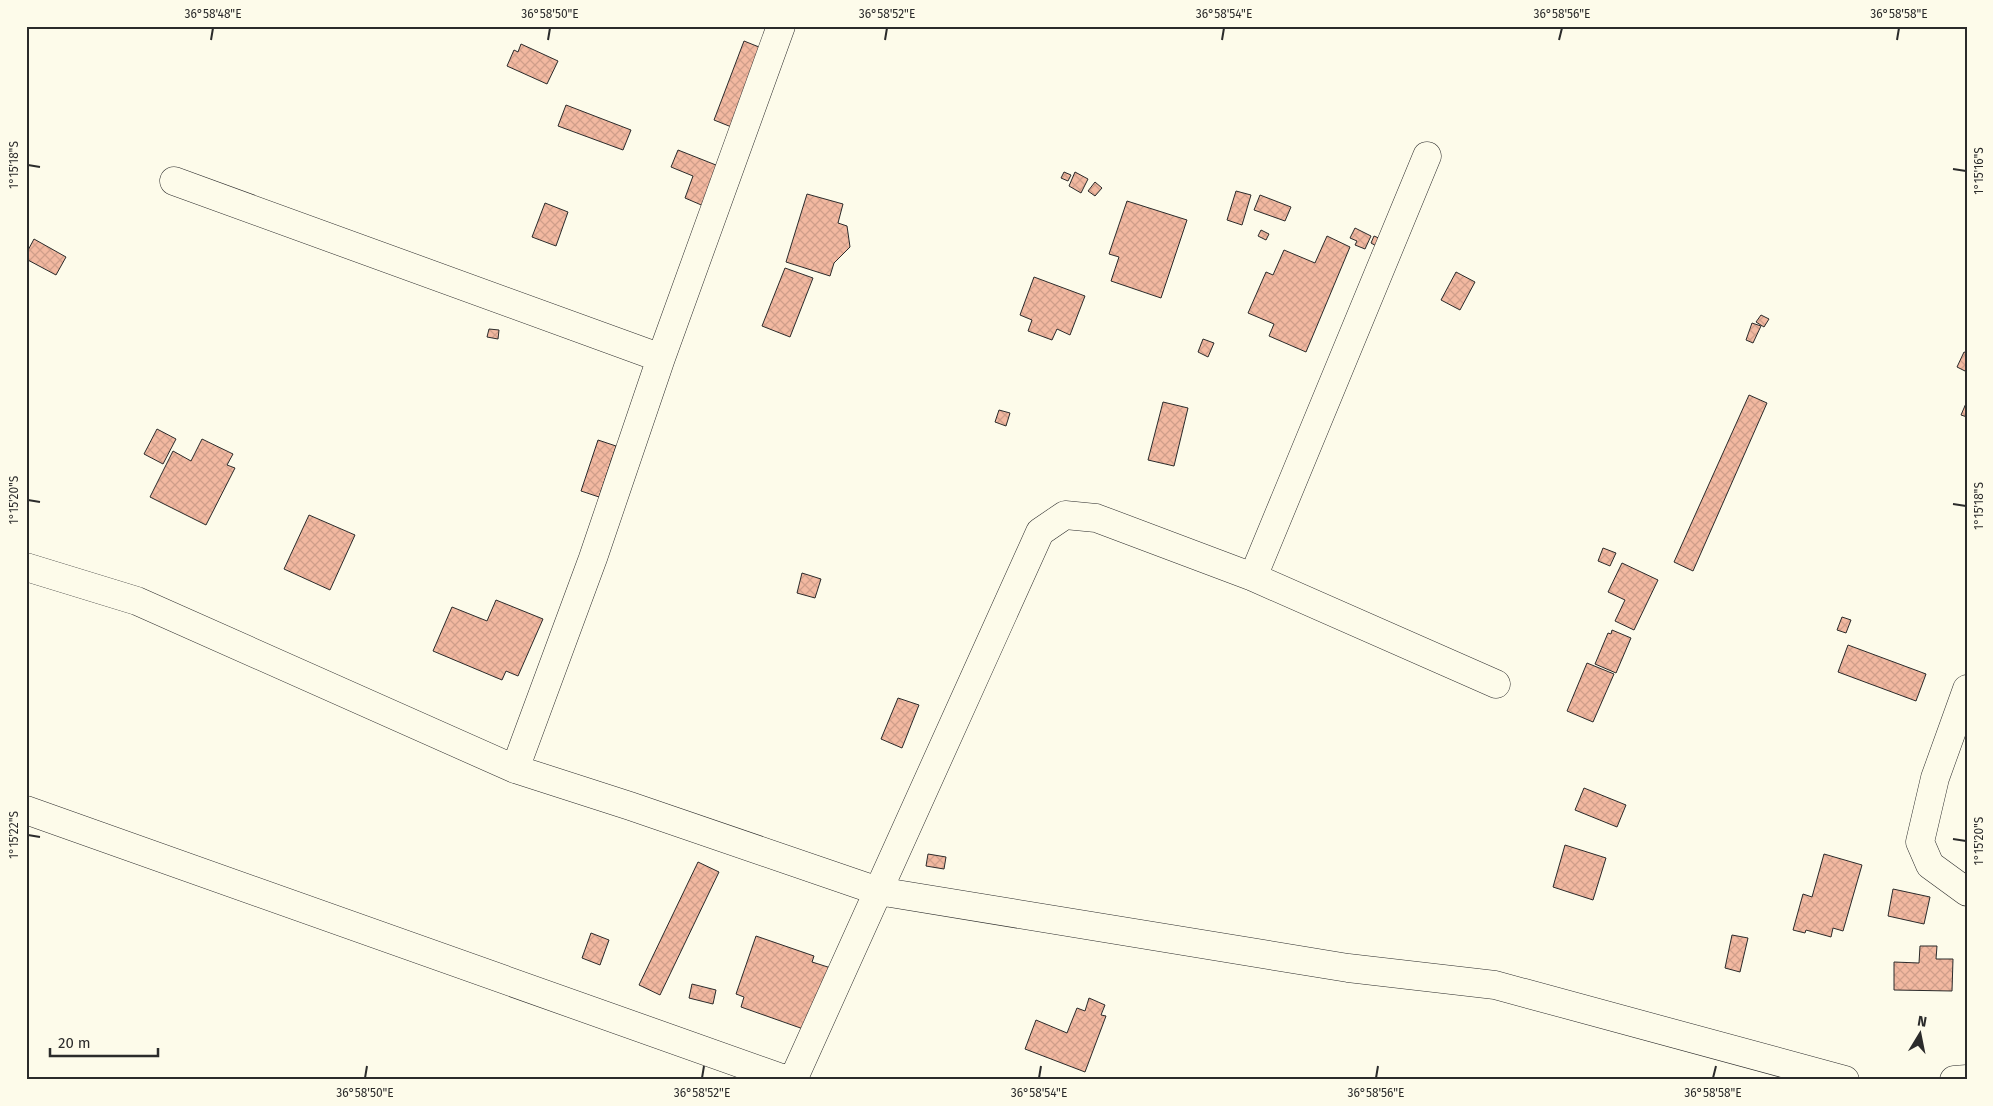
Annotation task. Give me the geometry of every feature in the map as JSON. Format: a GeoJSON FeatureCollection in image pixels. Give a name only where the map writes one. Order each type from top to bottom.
{"type":"FeatureCollection","features":[{"type":"Feature","properties":{"kind":"street"},"geometry":{"type":"LineString","coordinates":[[515,769],[593,558],[661,358],[781,26]]}},
{"type":"Feature","properties":{"kind":"street"},"geometry":{"type":"LineString","coordinates":[[1253,577],[1427,156]]}},
{"type":"Feature","properties":{"kind":"street"},"geometry":{"type":"LineString","coordinates":[[174,182],[661,358]]}},
{"type":"Feature","properties":{"kind":"street"},"geometry":{"type":"LineString","coordinates":[[793,1080],[1040,532],[1065,515],[1096,518],[1253,577],[1496,684]]}},
{"type":"Feature","properties":{"kind":"street"},"geometry":{"type":"LineString","coordinates":[[26,567],[137,601],[515,769],[878,890],[1348,968],[1494,986],[1845,1080]]}},
{"type":"Feature","properties":{"kind":"street"},"geometry":{"type":"LineString","coordinates":[[1967,689],[1935,778],[1920,842],[1930,865],[1967,892]]}},
{"type":"Feature","properties":{"kind":"street"},"geometry":{"type":"LineString","coordinates":[[26,810],[787,1080]]}},
{"type":"Feature","properties":{"kind":"street"},"geometry":{"type":"LineString","coordinates":[[1954,1080],[1967,1079]]}},
{"type":"Feature","properties":{"kind":"building"},"geometry":{"type":"Polygon","coordinates":[[[744,41],[764,49],[734,128],[714,120],[744,41]]]}},
{"type":"Feature","properties":{"kind":"building"},"geometry":{"type":"Polygon","coordinates":[[[521,44],[558,61],[547,84],[507,66],[514,50],[518,52],[521,44]]]}},
{"type":"Feature","properties":{"kind":"building"},"geometry":{"type":"Polygon","coordinates":[[[566,105],[631,130],[623,150],[558,126],[566,105]]]}},
{"type":"Feature","properties":{"kind":"building"},"geometry":{"type":"Polygon","coordinates":[[[678,150],[721,167],[706,207],[685,198],[693,176],[671,167],[678,150]]]}},
{"type":"Feature","properties":{"kind":"building"},"geometry":{"type":"Polygon","coordinates":[[[1064,172],[1071,175],[1068,181],[1061,178],[1064,172]]]}},
{"type":"Feature","properties":{"kind":"building"},"geometry":{"type":"Polygon","coordinates":[[[1075,172],[1088,179],[1081,193],[1069,186],[1075,172]]]}},
{"type":"Feature","properties":{"kind":"building"},"geometry":{"type":"Polygon","coordinates":[[[1095,182],[1102,188],[1095,196],[1088,191],[1095,182]]]}},
{"type":"Feature","properties":{"kind":"building"},"geometry":{"type":"Polygon","coordinates":[[[1236,191],[1251,195],[1242,225],[1227,220],[1236,191]]]}},
{"type":"Feature","properties":{"kind":"building"},"geometry":{"type":"Polygon","coordinates":[[[807,194],[843,204],[838,223],[847,226],[850,247],[834,263],[830,276],[786,262],[807,194]]]}},
{"type":"Feature","properties":{"kind":"building"},"geometry":{"type":"Polygon","coordinates":[[[1260,195],[1291,207],[1285,221],[1254,210],[1260,195]]]}},
{"type":"Feature","properties":{"kind":"building"},"geometry":{"type":"Polygon","coordinates":[[[1127,201],[1187,220],[1161,298],[1111,281],[1119,257],[1109,254],[1127,201]]]}},
{"type":"Feature","properties":{"kind":"building"},"geometry":{"type":"Polygon","coordinates":[[[545,203],[568,212],[556,246],[532,237],[545,203]]]}},
{"type":"Feature","properties":{"kind":"building"},"geometry":{"type":"Polygon","coordinates":[[[1355,228],[1371,236],[1365,249],[1355,245],[1357,241],[1350,238],[1355,228]]]}},
{"type":"Feature","properties":{"kind":"building"},"geometry":{"type":"Polygon","coordinates":[[[1261,230],[1269,234],[1266,240],[1258,236],[1261,230]]]}},
{"type":"Feature","properties":{"kind":"building"},"geometry":{"type":"Polygon","coordinates":[[[1327,236],[1350,247],[1306,352],[1269,336],[1274,324],[1248,313],[1266,272],[1273,275],[1284,250],[1315,263],[1327,236]]]}},
{"type":"Feature","properties":{"kind":"building"},"geometry":{"type":"Polygon","coordinates":[[[1374,236],[1381,239],[1378,247],[1371,243],[1374,236]]]}},
{"type":"Feature","properties":{"kind":"building"},"geometry":{"type":"Polygon","coordinates":[[[34,239],[66,257],[56,275],[26,259],[26,254],[34,239]]]}},
{"type":"Feature","properties":{"kind":"building"},"geometry":{"type":"Polygon","coordinates":[[[785,268],[813,278],[790,337],[762,326],[785,268]]]}},
{"type":"Feature","properties":{"kind":"building"},"geometry":{"type":"Polygon","coordinates":[[[1456,272],[1475,282],[1460,310],[1441,300],[1456,272]]]}},
{"type":"Feature","properties":{"kind":"building"},"geometry":{"type":"Polygon","coordinates":[[[1034,277],[1085,296],[1070,335],[1057,329],[1052,340],[1028,331],[1032,320],[1020,315],[1034,277]]]}},
{"type":"Feature","properties":{"kind":"building"},"geometry":{"type":"Polygon","coordinates":[[[1761,315],[1769,319],[1764,327],[1756,322],[1761,315]]]}},
{"type":"Feature","properties":{"kind":"building"},"geometry":{"type":"Polygon","coordinates":[[[1752,323],[1761,326],[1753,343],[1746,340],[1752,323]]]}},
{"type":"Feature","properties":{"kind":"building"},"geometry":{"type":"Polygon","coordinates":[[[489,329],[499,330],[498,339],[487,337],[489,329]]]}},
{"type":"Feature","properties":{"kind":"building"},"geometry":{"type":"Polygon","coordinates":[[[1203,339],[1214,343],[1208,357],[1198,352],[1203,339]]]}},
{"type":"Feature","properties":{"kind":"building"},"geometry":{"type":"Polygon","coordinates":[[[1964,352],[1967,353],[1967,372],[1957,367],[1964,352]]]}},
{"type":"Feature","properties":{"kind":"building"},"geometry":{"type":"Polygon","coordinates":[[[1749,395],[1767,403],[1693,571],[1674,562],[1749,395]]]}},
{"type":"Feature","properties":{"kind":"building"},"geometry":{"type":"Polygon","coordinates":[[[1967,401],[1967,417],[1961,415],[1967,401]]]}},
{"type":"Feature","properties":{"kind":"building"},"geometry":{"type":"Polygon","coordinates":[[[1163,402],[1188,408],[1174,466],[1148,460],[1163,402]]]}},
{"type":"Feature","properties":{"kind":"building"},"geometry":{"type":"Polygon","coordinates":[[[999,410],[1010,413],[1006,426],[995,422],[999,410]]]}},
{"type":"Feature","properties":{"kind":"building"},"geometry":{"type":"Polygon","coordinates":[[[157,429],[176,439],[163,464],[144,454],[157,429]]]}},
{"type":"Feature","properties":{"kind":"building"},"geometry":{"type":"Polygon","coordinates":[[[202,439],[233,454],[227,465],[235,468],[206,525],[150,497],[173,451],[191,461],[202,439]]]}},
{"type":"Feature","properties":{"kind":"building"},"geometry":{"type":"Polygon","coordinates":[[[598,440],[616,446],[599,497],[581,491],[598,440]]]}},
{"type":"Feature","properties":{"kind":"building"},"geometry":{"type":"Polygon","coordinates":[[[309,515],[355,535],[330,590],[284,569],[309,515]]]}},
{"type":"Feature","properties":{"kind":"building"},"geometry":{"type":"Polygon","coordinates":[[[1603,548],[1616,553],[1610,566],[1598,561],[1603,548]]]}},
{"type":"Feature","properties":{"kind":"building"},"geometry":{"type":"Polygon","coordinates":[[[1622,563],[1658,580],[1634,630],[1615,621],[1625,600],[1608,592],[1622,563]]]}},
{"type":"Feature","properties":{"kind":"building"},"geometry":{"type":"Polygon","coordinates":[[[802,573],[821,579],[815,598],[797,593],[802,573]]]}},
{"type":"Feature","properties":{"kind":"building"},"geometry":{"type":"Polygon","coordinates":[[[496,600],[543,619],[518,676],[506,671],[502,680],[433,651],[452,607],[487,621],[496,600]]]}},
{"type":"Feature","properties":{"kind":"building"},"geometry":{"type":"Polygon","coordinates":[[[1842,617],[1851,620],[1846,633],[1837,630],[1842,617]]]}},
{"type":"Feature","properties":{"kind":"building"},"geometry":{"type":"Polygon","coordinates":[[[1612,630],[1631,638],[1616,673],[1595,664],[1608,633],[1611,634],[1612,630]]]}},
{"type":"Feature","properties":{"kind":"building"},"geometry":{"type":"Polygon","coordinates":[[[1848,645],[1926,674],[1916,701],[1838,672],[1848,645]]]}},
{"type":"Feature","properties":{"kind":"building"},"geometry":{"type":"Polygon","coordinates":[[[1587,663],[1614,674],[1593,722],[1567,711],[1587,663]]]}},
{"type":"Feature","properties":{"kind":"building"},"geometry":{"type":"Polygon","coordinates":[[[898,698],[919,705],[902,748],[881,739],[898,698]]]}},
{"type":"Feature","properties":{"kind":"building"},"geometry":{"type":"Polygon","coordinates":[[[1584,788],[1626,805],[1617,827],[1575,810],[1584,788]]]}},
{"type":"Feature","properties":{"kind":"building"},"geometry":{"type":"Polygon","coordinates":[[[1565,845],[1606,858],[1593,900],[1553,887],[1565,845]]]}},
{"type":"Feature","properties":{"kind":"building"},"geometry":{"type":"Polygon","coordinates":[[[928,854],[946,857],[944,869],[926,866],[928,854]]]}},
{"type":"Feature","properties":{"kind":"building"},"geometry":{"type":"Polygon","coordinates":[[[1824,854],[1862,865],[1843,931],[1833,928],[1831,937],[1806,930],[1805,933],[1793,930],[1803,894],[1812,897],[1824,854]]]}},
{"type":"Feature","properties":{"kind":"building"},"geometry":{"type":"Polygon","coordinates":[[[698,862],[719,872],[660,995],[639,985],[698,862]]]}},
{"type":"Feature","properties":{"kind":"building"},"geometry":{"type":"Polygon","coordinates":[[[1893,889],[1930,897],[1924,924],[1888,916],[1893,889]]]}},
{"type":"Feature","properties":{"kind":"building"},"geometry":{"type":"Polygon","coordinates":[[[591,933],[609,940],[600,965],[582,958],[591,933]]]}},
{"type":"Feature","properties":{"kind":"building"},"geometry":{"type":"Polygon","coordinates":[[[1732,935],[1748,938],[1740,972],[1725,968],[1732,935]]]}},
{"type":"Feature","properties":{"kind":"building"},"geometry":{"type":"Polygon","coordinates":[[[756,936],[814,956],[812,962],[831,968],[809,1031],[741,1007],[744,997],[736,994],[756,936]]]}},
{"type":"Feature","properties":{"kind":"building"},"geometry":{"type":"Polygon","coordinates":[[[1920,946],[1937,946],[1936,959],[1953,959],[1952,991],[1894,990],[1894,962],[1919,963],[1920,946]]]}},
{"type":"Feature","properties":{"kind":"building"},"geometry":{"type":"Polygon","coordinates":[[[692,984],[716,990],[713,1004],[689,998],[692,984]]]}},
{"type":"Feature","properties":{"kind":"building"},"geometry":{"type":"Polygon","coordinates":[[[1089,998],[1105,1005],[1101,1015],[1106,1016],[1085,1072],[1025,1049],[1036,1020],[1067,1033],[1077,1008],[1085,1011],[1089,998]]]}}]}
